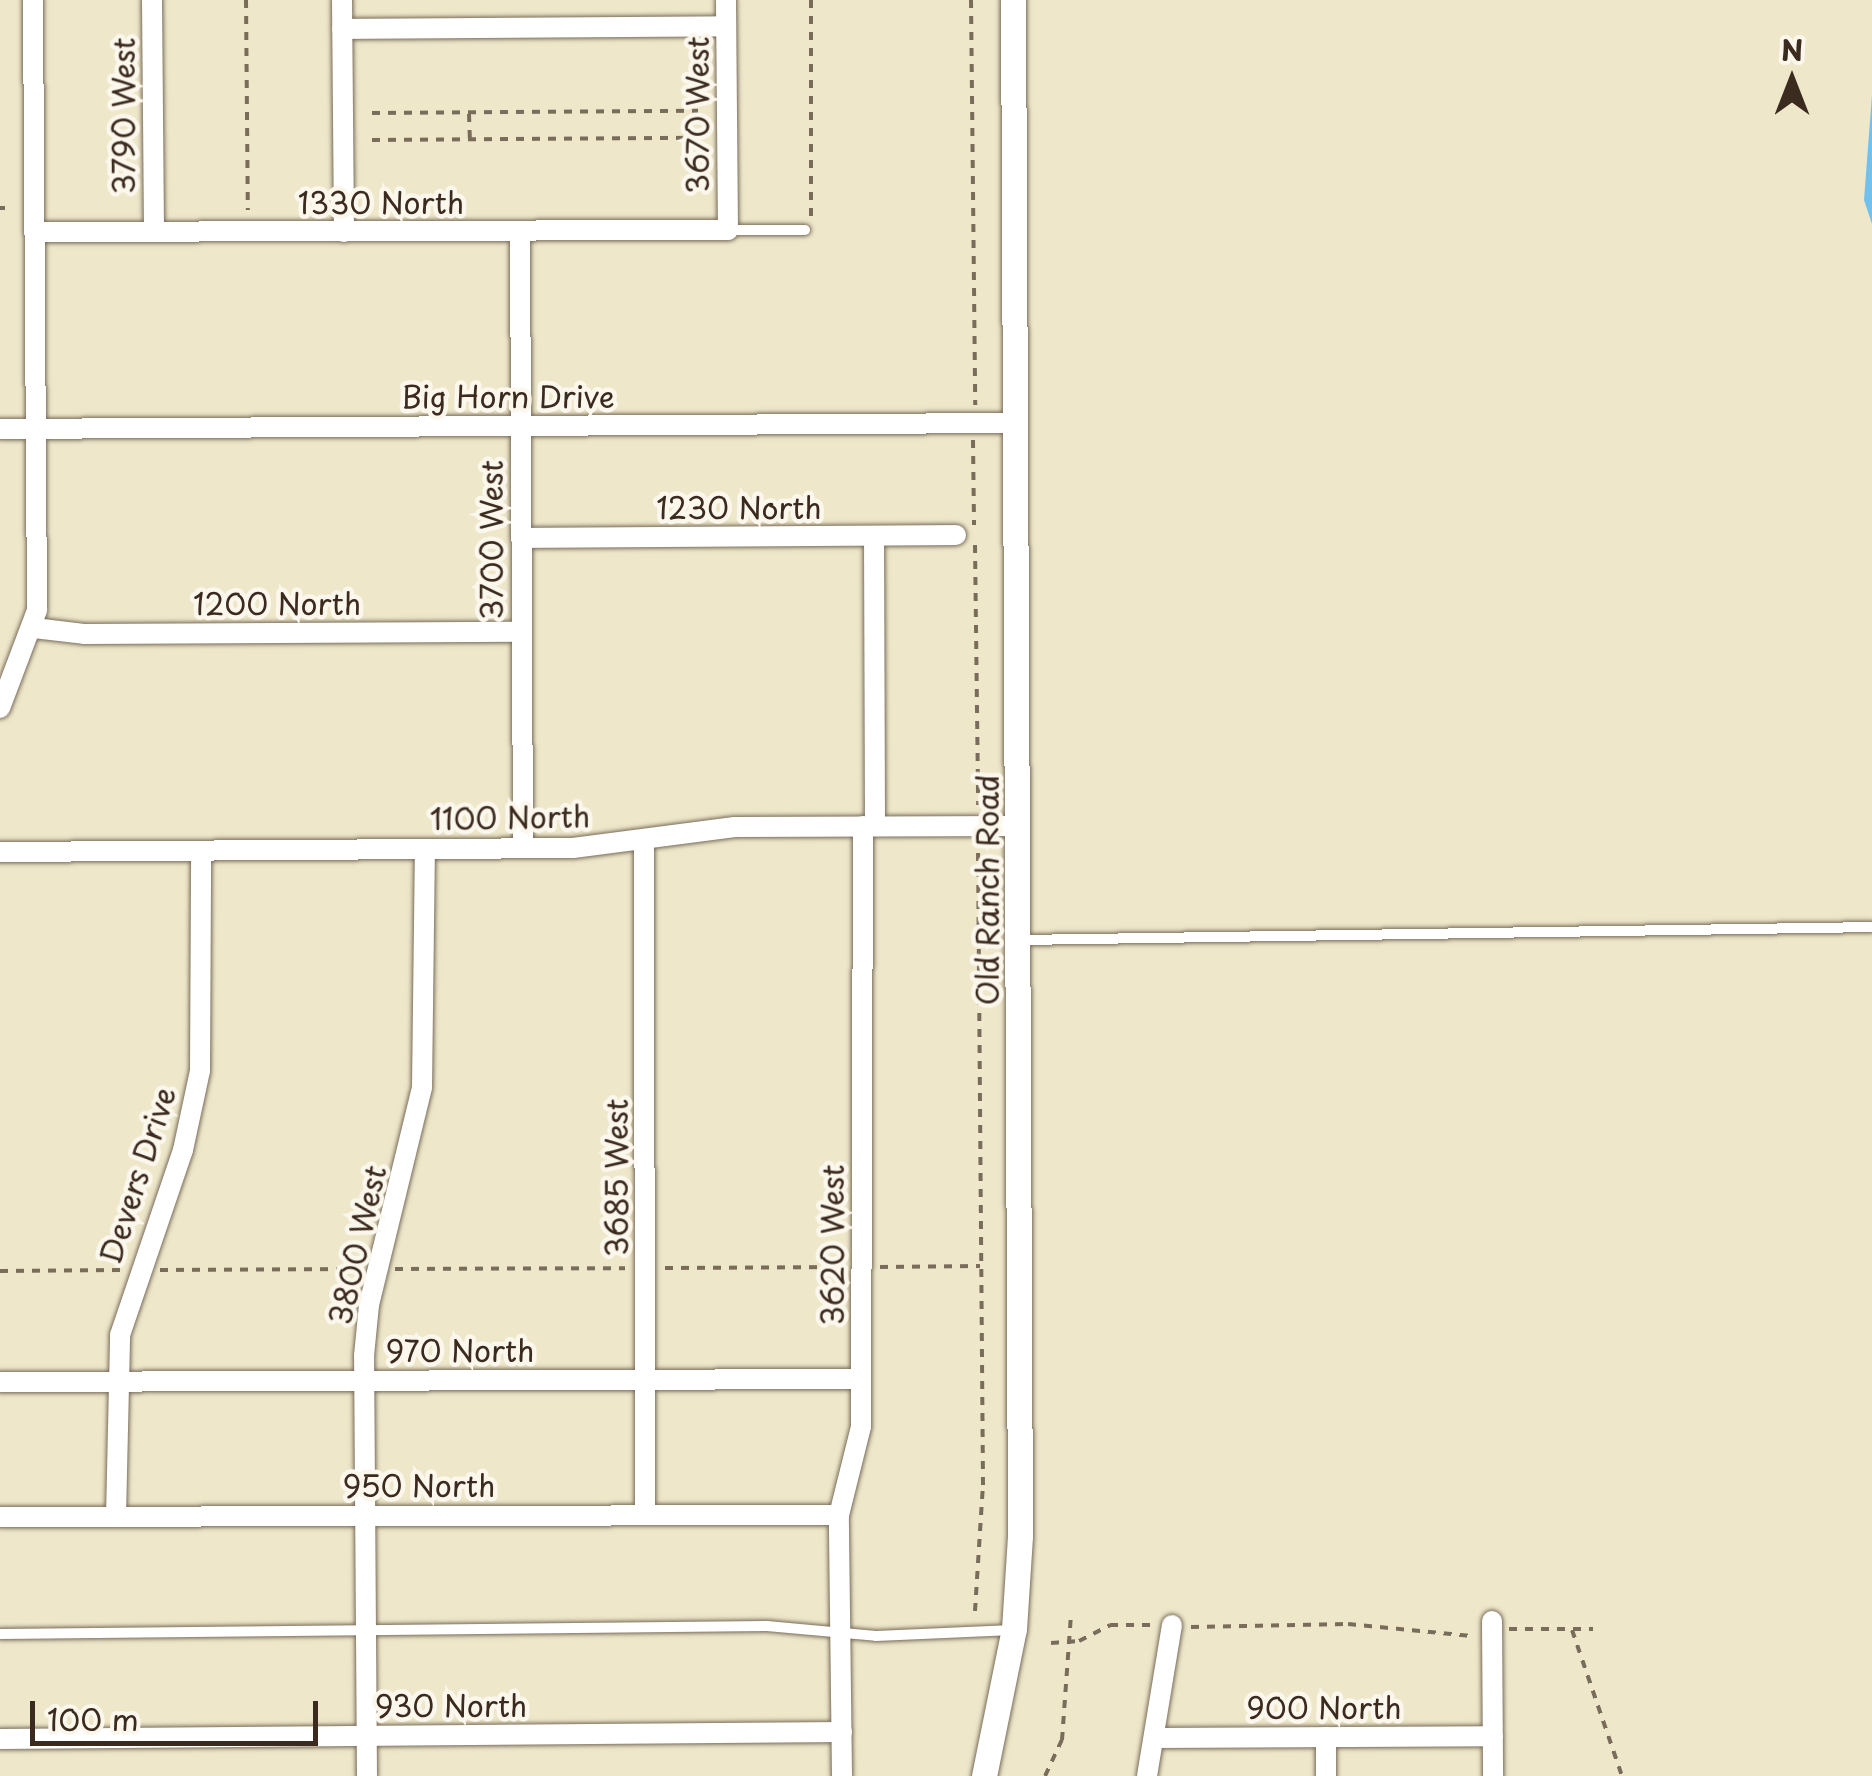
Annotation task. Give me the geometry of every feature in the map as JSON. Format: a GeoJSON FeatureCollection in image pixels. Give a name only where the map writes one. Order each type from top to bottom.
{"type":"FeatureCollection","features":[{"type":"Feature","properties":{"kind":"street"},"geometry":{"type":"LineString","coordinates":[[0,708],[34,628],[32,0]]}},
{"type":"Feature","properties":{"kind":"street","name":"3790 West"},"geometry":{"type":"LineString","coordinates":[[152,0],[154,232]]}},
{"type":"Feature","properties":{"kind":"street"},"geometry":{"type":"LineString","coordinates":[[342,0],[344,232]]}},
{"type":"Feature","properties":{"kind":"street","name":"3670 West"},"geometry":{"type":"LineString","coordinates":[[726,0],[728,230]]}},
{"type":"Feature","properties":{"kind":"street","name":"Old Ranch Road"},"geometry":{"type":"LineString","coordinates":[[984,1776],[1014,1630],[1020,826],[1012,0]]}},
{"type":"Feature","properties":{"kind":"street"},"geometry":{"type":"LineString","coordinates":[[342,29],[726,26]]}},
{"type":"Feature","properties":{"kind":"street","name":"1330 North"},"geometry":{"type":"LineString","coordinates":[[34,232],[728,230]]}},
{"type":"Feature","properties":{"kind":"street","name":"3700 West"},"geometry":{"type":"LineString","coordinates":[[520,231],[523,848]]}},
{"type":"Feature","properties":{"kind":"street","name":"Big Horn Drive"},"geometry":{"type":"LineString","coordinates":[[0,429],[1016,423]]}},
{"type":"Feature","properties":{"kind":"street","name":"1230 North"},"geometry":{"type":"LineString","coordinates":[[522,538],[956,535]]}},
{"type":"Feature","properties":{"kind":"street","name":"3620 West"},"geometry":{"type":"LineString","coordinates":[[842,1776],[838,1515],[862,1427],[874,536]]}},
{"type":"Feature","properties":{"kind":"street","name":"1200 North"},"geometry":{"type":"LineString","coordinates":[[34,628],[84,634],[522,632]]}},
{"type":"Feature","properties":{"kind":"street","name":"1100 North"},"geometry":{"type":"LineString","coordinates":[[0,852],[523,848],[644,843],[735,826],[1020,826]]}},
{"type":"Feature","properties":{"kind":"street","name":"3685 West"},"geometry":{"type":"LineString","coordinates":[[644,843],[648,1378],[645,1514]]}},
{"type":"Feature","properties":{"kind":"street","name":"3800 West"},"geometry":{"type":"LineString","coordinates":[[367,1776],[364,1380],[369,1305],[422,1088],[425,849]]}},
{"type":"Feature","properties":{"kind":"street","name":"Devers Drive"},"geometry":{"type":"LineString","coordinates":[[116,1517],[116,1382],[126,1305],[196,1098],[202,1044],[200,851]]}},
{"type":"Feature","properties":{"kind":"street","name":"970 North"},"geometry":{"type":"LineString","coordinates":[[0,1382],[861,1379]]}},
{"type":"Feature","properties":{"kind":"street","name":"950 North"},"geometry":{"type":"LineString","coordinates":[[0,1517],[838,1515]]}},
{"type":"Feature","properties":{"kind":"street"},"geometry":{"type":"LineString","coordinates":[[1493,1776],[1500,1625]]}},
{"type":"Feature","properties":{"kind":"street"},"geometry":{"type":"LineString","coordinates":[[1146,1776],[1172,1626]]}},
{"type":"Feature","properties":{"kind":"street","name":"930 North"},"geometry":{"type":"LineString","coordinates":[[0,1739],[842,1732]]}},
{"type":"Feature","properties":{"kind":"street","name":"900 North"},"geometry":{"type":"LineString","coordinates":[[1155,1738],[1493,1736]]}},
{"type":"Feature","properties":{"kind":"street"},"geometry":{"type":"LineString","coordinates":[[1326,1737],[1326,1776]]}},
{"type":"Feature","properties":{"kind":"lane"},"geometry":{"type":"LineString","coordinates":[[728,230],[808,230]]}},
{"type":"Feature","properties":{"kind":"lane"},"geometry":{"type":"LineString","coordinates":[[1020,940],[1872,927]]}},
{"type":"Feature","properties":{"kind":"lane"},"geometry":{"type":"LineString","coordinates":[[0,1634],[767,1626],[838,1633],[1014,1630]]}},
{"type":"Feature","properties":{"kind":"path"},"geometry":{"type":"LineString","coordinates":[[246,0],[248,212]]}},
{"type":"Feature","properties":{"kind":"path"},"geometry":{"type":"LineString","coordinates":[[808,230],[811,0]]}},
{"type":"Feature","properties":{"kind":"path"},"geometry":{"type":"LineString","coordinates":[[972,0],[975,396]]}},
{"type":"Feature","properties":{"kind":"path"},"geometry":{"type":"LineString","coordinates":[[372,113],[698,111]]}},
{"type":"Feature","properties":{"kind":"path"},"geometry":{"type":"LineString","coordinates":[[469,112],[470,139]]}},
{"type":"Feature","properties":{"kind":"path"},"geometry":{"type":"LineString","coordinates":[[372,140],[698,138]]}},
{"type":"Feature","properties":{"kind":"path"},"geometry":{"type":"LineString","coordinates":[[973,457],[984,1484],[975,1611]]}},
{"type":"Feature","properties":{"kind":"path"},"geometry":{"type":"LineString","coordinates":[[880,1266],[982,1266]]}},
{"type":"Feature","properties":{"kind":"path"},"geometry":{"type":"LineString","coordinates":[[668,1268],[845,1267]]}},
{"type":"Feature","properties":{"kind":"path"},"geometry":{"type":"LineString","coordinates":[[397,1269],[626,1268]]}},
{"type":"Feature","properties":{"kind":"path"},"geometry":{"type":"LineString","coordinates":[[167,1270],[357,1269]]}},
{"type":"Feature","properties":{"kind":"path"},"geometry":{"type":"LineString","coordinates":[[0,1271],[108,1270]]}},
{"type":"Feature","properties":{"kind":"path"},"geometry":{"type":"LineString","coordinates":[[1045,1776],[1062,1740],[1071,1616]]}},
{"type":"Feature","properties":{"kind":"path"},"geometry":{"type":"LineString","coordinates":[[1051,1643],[1067,1644],[1110,1625],[1348,1624],[1477,1637]]}},
{"type":"Feature","properties":{"kind":"path"},"geometry":{"type":"LineString","coordinates":[[1500,1625],[1593,1630]]}},
{"type":"Feature","properties":{"kind":"path"},"geometry":{"type":"LineString","coordinates":[[1572,1630],[1622,1776]]}},
{"type":"Feature","properties":{"kind":"water"},"geometry":{"type":"Polygon","coordinates":[[[1872,95],[1872,224],[1864,200],[1872,95]]]}}]}
